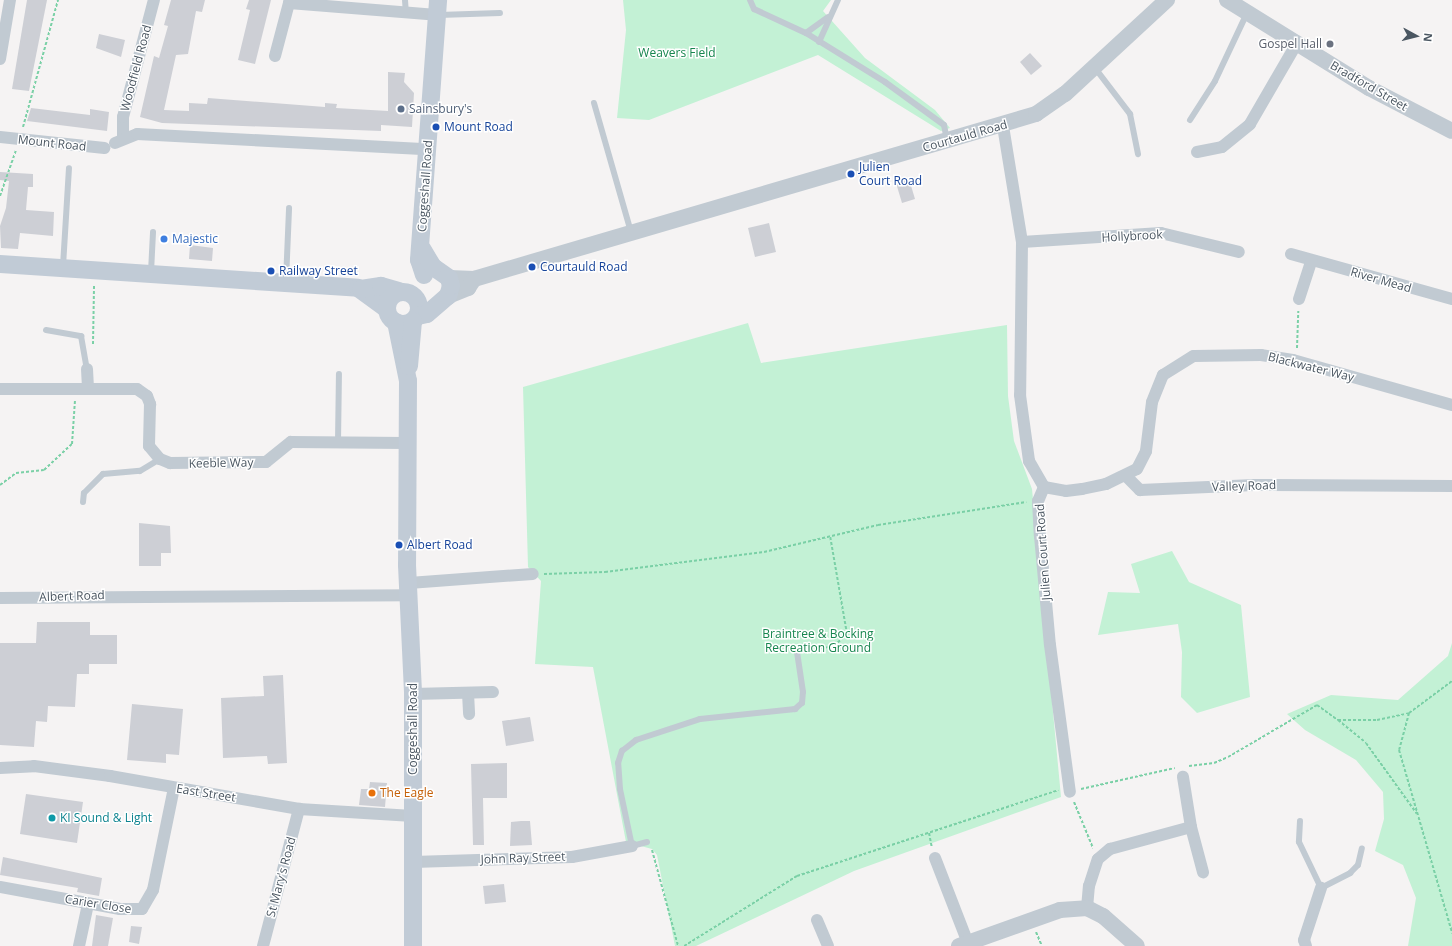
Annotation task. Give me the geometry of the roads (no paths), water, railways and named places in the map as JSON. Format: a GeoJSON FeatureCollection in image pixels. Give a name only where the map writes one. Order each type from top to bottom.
{"type":"FeatureCollection","features":[{"type":"Feature","properties":{"kind":"main road","name":"Coggeshall Road"},"geometry":{"type":"LineString","coordinates":[[436,283],[419,260],[422,249],[427,149],[438,8]]}},
{"type":"Feature","properties":{"kind":"main road"},"geometry":{"type":"LineString","coordinates":[[0,264],[286,280],[361,289],[381,286],[400,291],[415,299],[403,317]]}},
{"type":"Feature","properties":{"kind":"main road"},"geometry":{"type":"LineString","coordinates":[[361,289],[403,317],[427,314],[436,283],[414,278],[388,300],[403,317]]}},
{"type":"Feature","properties":{"kind":"main road","name":"Coggeshall Road"},"geometry":{"type":"LineString","coordinates":[[403,317],[408,381],[406,443],[409,589],[414,694],[413,946]]}},
{"type":"Feature","properties":{"kind":"street"},"geometry":{"type":"LineString","coordinates":[[0,59],[10,0]]}},
{"type":"Feature","properties":{"kind":"street","name":"Woodfield Road"},"geometry":{"type":"LineString","coordinates":[[114,143],[122,122],[154,0]]}},
{"type":"Feature","properties":{"kind":"street","name":"Courtauld Road"},"geometry":{"type":"LineString","coordinates":[[436,283],[474,279],[631,232],[1003,126],[1036,114],[1095,68],[1167,0]]}},
{"type":"Feature","properties":{"kind":"street","name":"Bradford Street"},"geometry":{"type":"LineString","coordinates":[[1227,0],[1369,88],[1452,131]]}},
{"type":"Feature","properties":{"kind":"street"},"geometry":{"type":"LineString","coordinates":[[275,56],[289,3],[406,14],[438,8]]}},
{"type":"Feature","properties":{"kind":"street"},"geometry":{"type":"LineString","coordinates":[[1197,152],[1222,147],[1250,124],[1297,43]]}},
{"type":"Feature","properties":{"kind":"street","name":"Julien Court Road"},"geometry":{"type":"LineString","coordinates":[[1003,126],[1022,242],[1020,395],[1029,461],[1044,487],[1038,501],[1050,645],[1070,792]]}},
{"type":"Feature","properties":{"kind":"street","name":"Mount Road"},"geometry":{"type":"LineString","coordinates":[[0,137],[19,140],[114,143],[142,134],[427,149]]}},
{"type":"Feature","properties":{"kind":"street","name":"Hollybrook"},"geometry":{"type":"LineString","coordinates":[[1022,242],[1161,233],[1239,252]]}},
{"type":"Feature","properties":{"kind":"street","name":"River Mead"},"geometry":{"type":"LineString","coordinates":[[1291,254],[1311,261],[1452,298]]}},
{"type":"Feature","properties":{"kind":"street"},"geometry":{"type":"LineString","coordinates":[[1299,299],[1311,261]]}},
{"type":"Feature","properties":{"kind":"street","name":"Blackwater Way"},"geometry":{"type":"LineString","coordinates":[[1126,476],[1137,469],[1146,451],[1152,402],[1163,375],[1177,364],[1194,356],[1231,354],[1261,355],[1297,362],[1452,405]]}},
{"type":"Feature","properties":{"kind":"street"},"geometry":{"type":"LineString","coordinates":[[82,389],[87,369]]}},
{"type":"Feature","properties":{"kind":"street"},"geometry":{"type":"LineString","coordinates":[[0,389],[137,389],[147,396],[149,446],[160,459]]}},
{"type":"Feature","properties":{"kind":"street","name":"Keeble Way"},"geometry":{"type":"LineString","coordinates":[[160,459],[170,463],[255,463],[266,462],[291,442],[406,443]]}},
{"type":"Feature","properties":{"kind":"street"},"geometry":{"type":"LineString","coordinates":[[1044,487],[1066,491],[1126,476]]}},
{"type":"Feature","properties":{"kind":"street","name":"Valley Road"},"geometry":{"type":"LineString","coordinates":[[1126,476],[1140,490],[1254,485],[1452,486]]}},
{"type":"Feature","properties":{"kind":"street"},"geometry":{"type":"LineString","coordinates":[[409,589],[533,574]]}},
{"type":"Feature","properties":{"kind":"street","name":"Albert Road"},"geometry":{"type":"LineString","coordinates":[[0,598],[409,589]]}},
{"type":"Feature","properties":{"kind":"street"},"geometry":{"type":"LineString","coordinates":[[414,694],[493,692]]}},
{"type":"Feature","properties":{"kind":"street"},"geometry":{"type":"LineString","coordinates":[[468,693],[469,714]]}},
{"type":"Feature","properties":{"kind":"street","name":"East Street"},"geometry":{"type":"LineString","coordinates":[[0,768],[34,766],[300,809],[413,816]]}},
{"type":"Feature","properties":{"kind":"street"},"geometry":{"type":"LineString","coordinates":[[1183,777],[1191,827],[1203,872]]}},
{"type":"Feature","properties":{"kind":"street","name":"Carier Close"},"geometry":{"type":"LineString","coordinates":[[0,887],[88,904],[134,910],[142,909],[149,901],[174,788]]}},
{"type":"Feature","properties":{"kind":"street","name":"St Mary's Road"},"geometry":{"type":"LineString","coordinates":[[263,946],[300,809]]}},
{"type":"Feature","properties":{"kind":"street"},"geometry":{"type":"LineString","coordinates":[[1087,908],[1089,886],[1098,859],[1110,849],[1191,827]]}},
{"type":"Feature","properties":{"kind":"street","name":"John Ray Street"},"geometry":{"type":"LineString","coordinates":[[413,862],[572,857],[632,846]]}},
{"type":"Feature","properties":{"kind":"street"},"geometry":{"type":"LineString","coordinates":[[935,858],[964,944],[1060,910],[1087,908],[1103,916],[1137,946]]}},
{"type":"Feature","properties":{"kind":"street"},"geometry":{"type":"LineString","coordinates":[[1306,946],[1308,926],[1321,888]]}},
{"type":"Feature","properties":{"kind":"street"},"geometry":{"type":"LineString","coordinates":[[79,946],[88,904]]}},
{"type":"Feature","properties":{"kind":"street"},"geometry":{"type":"LineString","coordinates":[[817,920],[828,946]]}},
{"type":"Feature","properties":{"kind":"lane"},"geometry":{"type":"LineString","coordinates":[[405,0],[406,14]]}},
{"type":"Feature","properties":{"kind":"lane"},"geometry":{"type":"LineString","coordinates":[[750,0],[754,9],[806,33],[819,42],[859,64],[944,125],[947,142]]}},
{"type":"Feature","properties":{"kind":"lane"},"geometry":{"type":"LineString","coordinates":[[819,42],[828,17],[838,0]]}},
{"type":"Feature","properties":{"kind":"lane"},"geometry":{"type":"LineString","coordinates":[[438,8],[500,13]]}},
{"type":"Feature","properties":{"kind":"lane"},"geometry":{"type":"LineString","coordinates":[[1190,120],[1215,81],[1248,13]]}},
{"type":"Feature","properties":{"kind":"lane"},"geometry":{"type":"LineString","coordinates":[[806,33],[828,17]]}},
{"type":"Feature","properties":{"kind":"lane"},"geometry":{"type":"LineString","coordinates":[[1095,68],[1130,114],[1138,154]]}},
{"type":"Feature","properties":{"kind":"lane"},"geometry":{"type":"LineString","coordinates":[[594,103],[631,232]]}},
{"type":"Feature","properties":{"kind":"lane"},"geometry":{"type":"LineString","coordinates":[[63,267],[69,168]]}},
{"type":"Feature","properties":{"kind":"lane"},"geometry":{"type":"LineString","coordinates":[[286,280],[289,208]]}},
{"type":"Feature","properties":{"kind":"lane"},"geometry":{"type":"LineString","coordinates":[[151,272],[153,232]]}},
{"type":"Feature","properties":{"kind":"lane"},"geometry":{"type":"LineString","coordinates":[[46,330],[81,336],[87,369]]}},
{"type":"Feature","properties":{"kind":"lane"},"geometry":{"type":"LineString","coordinates":[[338,442],[339,374]]}},
{"type":"Feature","properties":{"kind":"lane"},"geometry":{"type":"LineString","coordinates":[[83,502],[84,493],[103,474],[140,471],[160,459]]}},
{"type":"Feature","properties":{"kind":"lane"},"geometry":{"type":"LineString","coordinates":[[647,842],[632,846],[620,789],[618,763],[622,751],[636,740],[700,719],[795,709],[803,697],[797,652]]}},
{"type":"Feature","properties":{"kind":"lane"},"geometry":{"type":"LineString","coordinates":[[1300,821],[1299,842],[1321,888],[1350,873],[1358,865],[1362,848]]}},
{"type":"Feature","properties":{"kind":"place","name":"Gospel Hall"},"geometry":{"type":"Point","coordinates":[1330,44]}},
{"type":"Feature","properties":{"kind":"place","name":"Sainsbury's"},"geometry":{"type":"Point","coordinates":[401,109]}},
{"type":"Feature","properties":{"kind":"place","name":"Mount Road"},"geometry":{"type":"Point","coordinates":[436,127]}},
{"type":"Feature","properties":{"kind":"place","name":"Julien Court Road"},"geometry":{"type":"Point","coordinates":[851,174]}},
{"type":"Feature","properties":{"kind":"place","name":"Majestic"},"geometry":{"type":"Point","coordinates":[164,239]}},
{"type":"Feature","properties":{"kind":"place","name":"Courtauld Road"},"geometry":{"type":"Point","coordinates":[532,267]}},
{"type":"Feature","properties":{"kind":"place","name":"Railway Street"},"geometry":{"type":"Point","coordinates":[271,271]}},
{"type":"Feature","properties":{"kind":"place","name":"Albert Road"},"geometry":{"type":"Point","coordinates":[399,545]}},
{"type":"Feature","properties":{"kind":"place","name":"The Eagle"},"geometry":{"type":"Point","coordinates":[372,793]}},
{"type":"Feature","properties":{"kind":"place","name":"KI Sound & Light"},"geometry":{"type":"Point","coordinates":[52,818]}},
{"type":"Feature","properties":{"kind":"park label","name":"Weavers Field"},"geometry":{"type":"Point","coordinates":[677,53]}},
{"type":"Feature","properties":{"kind":"park label","name":"Braintree & Bocking Recreation Ground"},"geometry":{"type":"Point","coordinates":[818,641]}}]}
